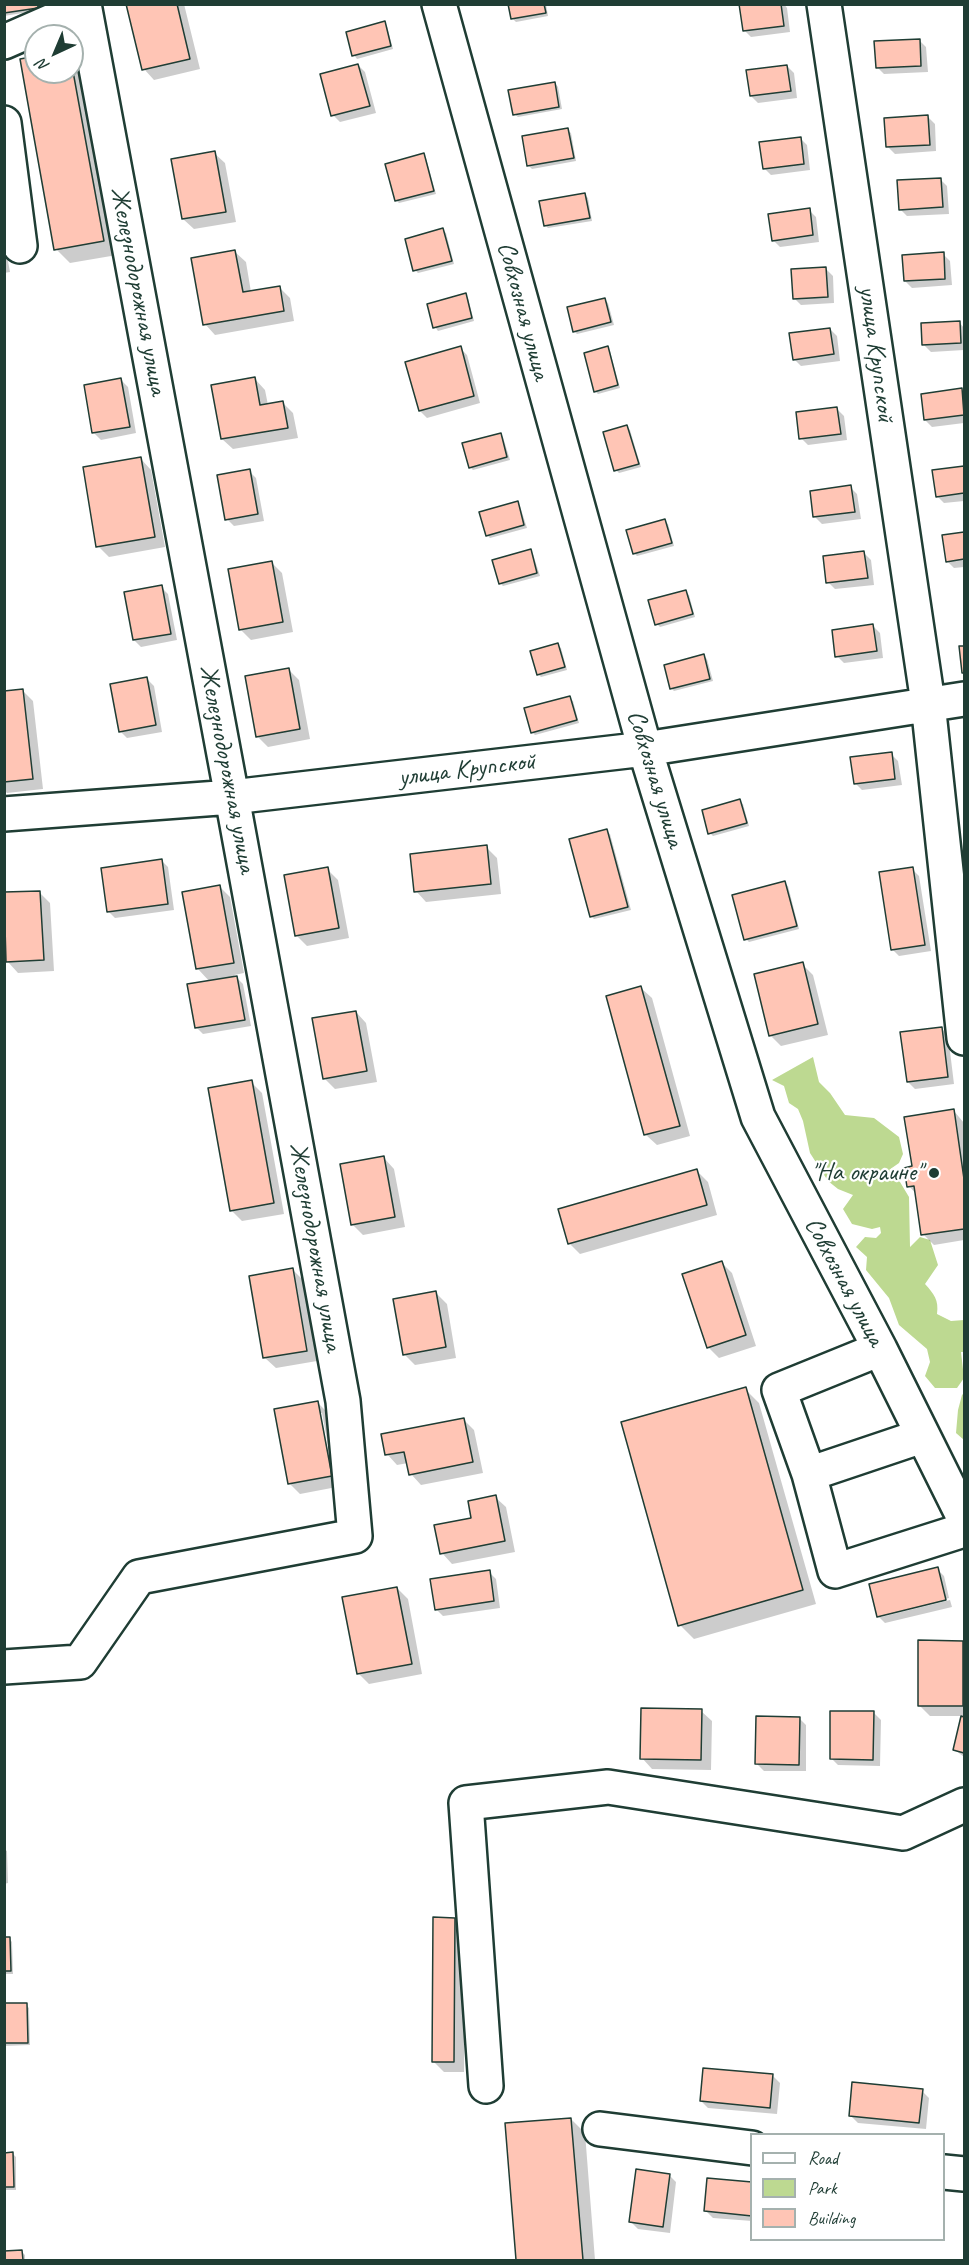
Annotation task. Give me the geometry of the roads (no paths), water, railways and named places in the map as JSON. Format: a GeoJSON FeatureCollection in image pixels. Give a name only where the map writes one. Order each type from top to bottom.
{"type":"FeatureCollection","features":[{"type":"Feature","properties":{"kind":"street","name":"Совхозная улица"},"geometry":{"type":"LineString","coordinates":[[439,4],[645,749],[758,1117],[880,1349],[964,1518]]}},
{"type":"Feature","properties":{"kind":"street","name":"улица Крупской"},"geometry":{"type":"LineString","coordinates":[[824,4],[928,703],[964,1038]]}},
{"type":"Feature","properties":{"kind":"street"},"geometry":{"type":"LineString","coordinates":[[4,42],[84,6]]}},
{"type":"Feature","properties":{"kind":"street","name":"Железнодорожная улица"},"geometry":{"type":"LineString","coordinates":[[4,1667],[80,1662],[139,1577],[355,1536],[343,1401],[84,6]]}},
{"type":"Feature","properties":{"kind":"street"},"geometry":{"type":"LineString","coordinates":[[4,123],[20,246]]}},
{"type":"Feature","properties":{"kind":"street","name":"улица Крупской"},"geometry":{"type":"LineString","coordinates":[[4,814],[232,797],[645,749],[964,699]]}},
{"type":"Feature","properties":{"kind":"street"},"geometry":{"type":"LineString","coordinates":[[880,1349],[779,1390],[809,1474],[835,1571],[964,1530]]}},
{"type":"Feature","properties":{"kind":"street"},"geometry":{"type":"LineString","coordinates":[[809,1474],[922,1436]]}},
{"type":"Feature","properties":{"kind":"street"},"geometry":{"type":"LineString","coordinates":[[486,2086],[466,1803],[608,1787],[903,1833],[964,1805]]}},
{"type":"Feature","properties":{"kind":"street"},"geometry":{"type":"LineString","coordinates":[[600,2129],[750,2148]]}},
{"type":"Feature","properties":{"kind":"street"},"geometry":{"type":"LineString","coordinates":[[945,2172],[964,2174]]}},
{"type":"Feature","properties":{"kind":"place","name":"\"На окраине\""},"geometry":{"type":"Point","coordinates":[934,1173]}}]}
